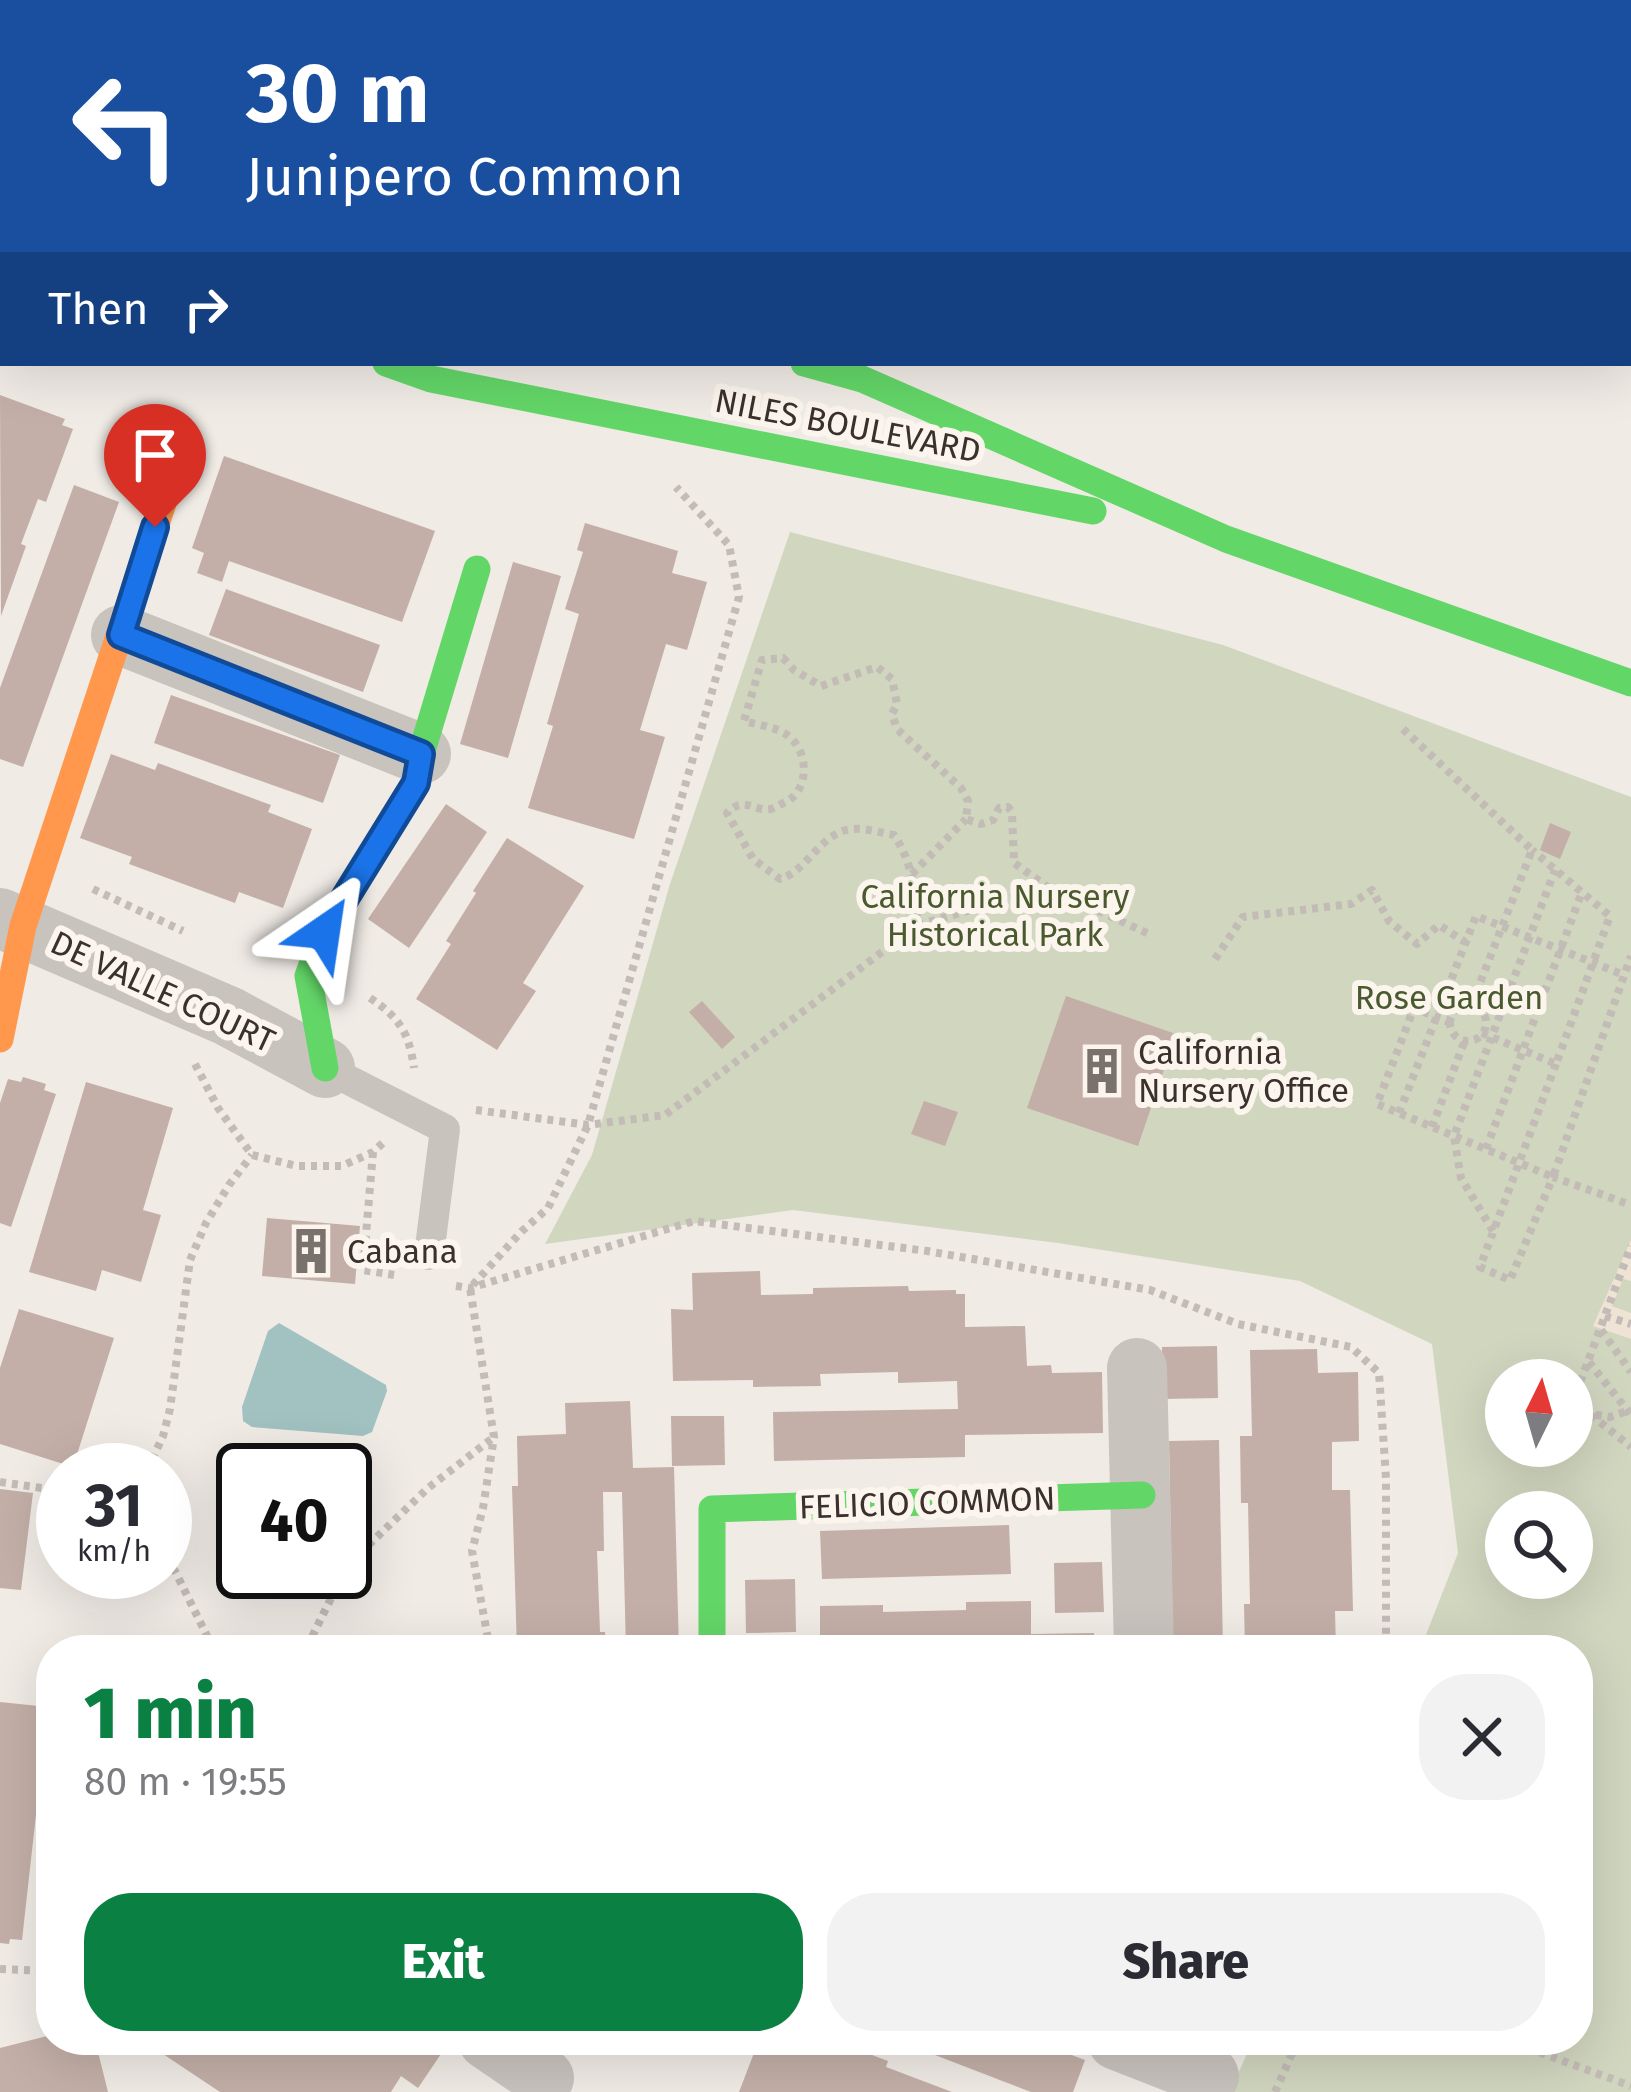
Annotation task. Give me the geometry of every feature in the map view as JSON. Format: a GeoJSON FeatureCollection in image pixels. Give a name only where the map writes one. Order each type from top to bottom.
{"type":"FeatureCollection","features":[{"type":"Feature","properties":{"kind":"main road","name":"NILES BOULEVARD"},"geometry":{"type":"LineString","coordinates":[[394,366],[430,379],[1226,539]]}},
{"type":"Feature","properties":{"kind":"main road","name":"NILES BOULEVARD"},"geometry":{"type":"LineString","coordinates":[[815,366],[862,379],[1226,539],[1631,683]]}},
{"type":"Feature","properties":{"kind":"main road"},"geometry":{"type":"LineString","coordinates":[[0,1039],[11,922],[121,635],[167,491]]}},
{"type":"Feature","properties":{"kind":"main road"},"geometry":{"type":"LineString","coordinates":[[325,1068],[308,976],[324,932],[416,783],[477,569]]}},
{"type":"Feature","properties":{"kind":"main road","name":"FELICIO COMMON"},"geometry":{"type":"LineString","coordinates":[[712,1635],[712,1509],[1142,1495]]}},
{"type":"Feature","properties":{"kind":"street"},"geometry":{"type":"LineString","coordinates":[[121,635],[421,754]]}},
{"type":"Feature","properties":{"kind":"street","name":"DE VALLE COURT"},"geometry":{"type":"LineString","coordinates":[[11,922],[229,1016],[325,1068]]}},
{"type":"Feature","properties":{"kind":"street"},"geometry":{"type":"LineString","coordinates":[[1137,1368],[1144,1635]]}},
{"type":"Feature","properties":{"kind":"street"},"geometry":{"type":"LineString","coordinates":[[517,2055],[546,2070]]}},
{"type":"Feature","properties":{"kind":"street"},"geometry":{"type":"LineString","coordinates":[[1156,2055],[1209,2076]]}},
{"type":"Feature","properties":{"kind":"lane"},"geometry":{"type":"LineString","coordinates":[[325,1068],[445,1129],[429,1255]]}},
{"type":"Feature","properties":{"kind":"path"},"geometry":{"type":"LineString","coordinates":[[470,1288],[548,1208],[588,1125],[739,597],[729,545],[674,485]]}},
{"type":"Feature","properties":{"kind":"path"},"geometry":{"type":"LineString","coordinates":[[911,875],[966,819],[968,801],[962,788],[897,729],[892,679],[878,668],[821,686],[783,658],[762,660],[743,721],[785,732],[799,748],[805,774],[793,798],[772,809],[744,805],[727,813],[753,859],[780,879],[795,875],[823,844],[850,828],[894,835],[911,875],[917,925]]}},
{"type":"Feature","properties":{"kind":"path"},"geometry":{"type":"LineString","coordinates":[[1403,729],[1610,916],[1480,1267],[1510,1280],[1553,1177],[1631,956]]}},
{"type":"Feature","properties":{"kind":"path"},"geometry":{"type":"LineString","coordinates":[[966,819],[982,824],[993,820],[998,808],[1008,807],[1014,863],[1049,888],[1149,934]]}},
{"type":"Feature","properties":{"kind":"path"},"geometry":{"type":"LineString","coordinates":[[1471,1006],[1532,850]]}},
{"type":"Feature","properties":{"kind":"path"},"geometry":{"type":"LineString","coordinates":[[1493,1231],[1461,1178],[1454,1136],[1486,1035],[1531,937],[1555,870]]}},
{"type":"Feature","properties":{"kind":"path"},"geometry":{"type":"LineString","coordinates":[[454,1107],[588,1125],[665,1115],[917,925],[1049,888]]}},
{"type":"Feature","properties":{"kind":"path"},"geometry":{"type":"LineString","coordinates":[[1215,959],[1244,917],[1351,904],[1372,890],[1389,921],[1417,944],[1439,925],[1465,942]]}},
{"type":"Feature","properties":{"kind":"path"},"geometry":{"type":"LineString","coordinates":[[1486,1149],[1582,892]]}},
{"type":"Feature","properties":{"kind":"path"},"geometry":{"type":"LineString","coordinates":[[1399,1113],[1476,916],[1624,975]]}},
{"type":"Feature","properties":{"kind":"path"},"geometry":{"type":"LineString","coordinates":[[1486,1035],[1486,1019],[1480,1010],[1465,1005],[1454,1011],[1450,1023],[1454,1034],[1465,1040],[1486,1035],[1556,1064]]}},
{"type":"Feature","properties":{"kind":"path"},"geometry":{"type":"LineString","coordinates":[[1450,1023],[1414,1008],[1377,1104],[1631,1205]]}},
{"type":"Feature","properties":{"kind":"path"},"geometry":{"type":"LineString","coordinates":[[1432,1127],[1465,1040]]}},
{"type":"Feature","properties":{"kind":"path"},"geometry":{"type":"LineString","coordinates":[[160,1443],[170,1409],[190,1260],[206,1222],[252,1155]]}},
{"type":"Feature","properties":{"kind":"path"},"geometry":{"type":"LineString","coordinates":[[470,1288],[694,1221],[927,1250],[1150,1290],[1238,1324],[1351,1347],[1379,1373],[1386,1478],[1386,1635]]}},
{"type":"Feature","properties":{"kind":"path"},"geometry":{"type":"LineString","coordinates":[[1588,1359],[1631,1246]]}},
{"type":"Feature","properties":{"kind":"path"},"geometry":{"type":"LineString","coordinates":[[470,1288],[494,1437],[472,1551],[487,1635]]}},
{"type":"Feature","properties":{"kind":"path"},"geometry":{"type":"LineString","coordinates":[[1604,1316],[1629,1326]]}},
{"type":"Feature","properties":{"kind":"path"},"geometry":{"type":"LineString","coordinates":[[1600,1329],[1631,1372]]}},
{"type":"Feature","properties":{"kind":"path"},"geometry":{"type":"LineString","coordinates":[[1593,1366],[1630,1412],[1610,1417],[1593,1414]]}},
{"type":"Feature","properties":{"kind":"path"},"geometry":{"type":"LineString","coordinates":[[1593,1416],[1631,1447]]}},
{"type":"Feature","properties":{"kind":"path"},"geometry":{"type":"LineString","coordinates":[[313,1635],[355,1558],[428,1488],[494,1437]]}},
{"type":"Feature","properties":{"kind":"path"},"geometry":{"type":"LineString","coordinates":[[0,1482],[36,1487]]}},
{"type":"Feature","properties":{"kind":"path"},"geometry":{"type":"LineString","coordinates":[[188,1599],[205,1635]]}},
{"type":"Feature","properties":{"kind":"path"},"geometry":{"type":"LineString","coordinates":[[0,1969],[36,1970]]}},
{"type":"Feature","properties":{"kind":"path"},"geometry":{"type":"LineString","coordinates":[[1275,2092],[1291,2055]]}},
{"type":"Feature","properties":{"kind":"path"},"geometry":{"type":"LineString","coordinates":[[1547,2055],[1631,2086]]}},
{"type":"Feature","properties":{"kind":"green space","name":"California Nursery Historical Park"},"geometry":{"type":"Polygon","coordinates":[[[790,532],[1223,645],[1631,797],[1631,2092],[1230,2092],[1246,2055],[1593,2055],[1593,1635],[1426,1635],[1458,1553],[1432,1344],[1300,1281],[1058,1243],[793,1210],[545,1244],[592,1155],[670,884],[790,532]]]}},
{"type":"Feature","properties":{"kind":"shaded area"},"geometry":{"type":"Polygon","coordinates":[[[1631,1240],[1631,1281],[1623,1279],[1612,1306],[1631,1313],[1631,1339],[1593,1326],[1631,1240]]]}},
{"type":"Feature","properties":{"kind":"water"},"geometry":{"type":"Polygon","coordinates":[[[279,1323],[386,1385],[372,1432],[363,1436],[252,1427],[243,1421],[242,1407],[268,1331],[279,1323]]]}},
{"type":"Feature","properties":{"kind":"building"},"geometry":{"type":"Polygon","coordinates":[[[0,395],[65,419],[62,425],[73,429],[46,502],[38,499],[1,616],[0,395]]]}},
{"type":"Feature","properties":{"kind":"building"},"geometry":{"type":"Polygon","coordinates":[[[224,456],[435,531],[402,622],[229,561],[222,582],[197,573],[204,553],[192,548],[224,456]]]}},
{"type":"Feature","properties":{"kind":"building"},"geometry":{"type":"Polygon","coordinates":[[[74,485],[119,502],[23,767],[0,759],[0,688],[74,485]]]}},
{"type":"Feature","properties":{"kind":"building"},"geometry":{"type":"Polygon","coordinates":[[[585,523],[678,551],[672,573],[707,582],[687,650],[666,644],[640,730],[665,737],[634,839],[528,808],[579,614],[565,609],[583,552],[577,550],[585,523]]]}},
{"type":"Feature","properties":{"kind":"building"},"geometry":{"type":"Polygon","coordinates":[[[513,562],[561,576],[508,758],[460,744],[513,562]]]}},
{"type":"Feature","properties":{"kind":"building"},"geometry":{"type":"Polygon","coordinates":[[[226,589],[380,645],[363,692],[209,635],[226,589]]]}},
{"type":"Feature","properties":{"kind":"building"},"geometry":{"type":"Polygon","coordinates":[[[171,695],[340,755],[323,803],[154,743],[171,695]]]}},
{"type":"Feature","properties":{"kind":"building"},"geometry":{"type":"Polygon","coordinates":[[[111,754],[155,770],[158,763],[271,805],[268,812],[312,829],[283,908],[239,892],[235,903],[129,864],[132,857],[80,838],[111,754]]]}},
{"type":"Feature","properties":{"kind":"building"},"geometry":{"type":"Polygon","coordinates":[[[446,804],[487,832],[409,948],[368,919],[446,804]]]}},
{"type":"Feature","properties":{"kind":"building"},"geometry":{"type":"Polygon","coordinates":[[[1550,823],[1571,832],[1560,859],[1540,850],[1550,823]]]}},
{"type":"Feature","properties":{"kind":"building"},"geometry":{"type":"Polygon","coordinates":[[[507,838],[584,886],[523,983],[536,991],[497,1050],[416,999],[507,838]]]}},
{"type":"Feature","properties":{"kind":"building","name":"California Nursery Office"},"geometry":{"type":"Polygon","coordinates":[[[1066,996],[1176,1034],[1138,1146],[1027,1108],[1066,996]]]}},
{"type":"Feature","properties":{"kind":"building"},"geometry":{"type":"Polygon","coordinates":[[[702,1001],[735,1037],[722,1049],[689,1012],[702,1001]]]}},
{"type":"Feature","properties":{"kind":"building"},"geometry":{"type":"Polygon","coordinates":[[[23,1077],[46,1084],[44,1090],[56,1094],[11,1227],[0,1223],[0,1103],[8,1079],[21,1082],[23,1077]]]}},
{"type":"Feature","properties":{"kind":"building"},"geometry":{"type":"Polygon","coordinates":[[[86,1082],[173,1108],[143,1210],[161,1215],[141,1282],[102,1270],[96,1291],[29,1272],[86,1082]]]}},
{"type":"Feature","properties":{"kind":"building"},"geometry":{"type":"Polygon","coordinates":[[[924,1101],[958,1112],[945,1146],[911,1134],[924,1101]]]}},
{"type":"Feature","properties":{"kind":"building","name":"Cabana"},"geometry":{"type":"Polygon","coordinates":[[[267,1218],[360,1226],[355,1284],[262,1276],[267,1218]]]}},
{"type":"Feature","properties":{"kind":"building"},"geometry":{"type":"Polygon","coordinates":[[[760,1271],[761,1295],[813,1294],[813,1288],[908,1286],[909,1291],[965,1294],[965,1327],[1025,1326],[1027,1366],[1051,1365],[1052,1373],[1102,1372],[1103,1433],[965,1435],[965,1457],[774,1461],[773,1412],[958,1409],[957,1381],[898,1383],[898,1372],[820,1374],[821,1386],[753,1387],[753,1380],[673,1381],[671,1309],[693,1310],[692,1273],[760,1271]]]}},
{"type":"Feature","properties":{"kind":"building"},"geometry":{"type":"Polygon","coordinates":[[[19,1309],[114,1338],[81,1443],[36,1443],[36,1455],[0,1444],[0,1368],[19,1309]]]}},
{"type":"Feature","properties":{"kind":"building"},"geometry":{"type":"Polygon","coordinates":[[[1217,1346],[1218,1398],[1162,1399],[1162,1347],[1217,1346]]]}},
{"type":"Feature","properties":{"kind":"building"},"geometry":{"type":"Polygon","coordinates":[[[1317,1349],[1318,1373],[1358,1372],[1359,1441],[1332,1442],[1332,1490],[1350,1490],[1353,1611],[1335,1611],[1336,1635],[1245,1635],[1244,1604],[1250,1604],[1248,1503],[1241,1503],[1240,1436],[1252,1436],[1250,1350],[1317,1349]]]}},
{"type":"Feature","properties":{"kind":"building"},"geometry":{"type":"Polygon","coordinates":[[[630,1401],[633,1468],[674,1467],[679,1635],[626,1635],[622,1492],[603,1492],[604,1551],[597,1551],[600,1632],[605,1635],[517,1635],[512,1486],[518,1486],[517,1436],[566,1434],[565,1403],[630,1401]]]}},
{"type":"Feature","properties":{"kind":"building"},"geometry":{"type":"Polygon","coordinates":[[[671,1416],[724,1416],[725,1465],[672,1466],[671,1416]]]}},
{"type":"Feature","properties":{"kind":"building"},"geometry":{"type":"Polygon","coordinates":[[[1219,1440],[1223,1635],[1173,1635],[1169,1441],[1219,1440]]]}},
{"type":"Feature","properties":{"kind":"building"},"geometry":{"type":"Polygon","coordinates":[[[0,1489],[33,1493],[21,1590],[0,1588],[0,1489]]]}},
{"type":"Feature","properties":{"kind":"building"},"geometry":{"type":"Polygon","coordinates":[[[1009,1525],[1011,1574],[822,1579],[820,1531],[1009,1525]]]}},
{"type":"Feature","properties":{"kind":"building"},"geometry":{"type":"Polygon","coordinates":[[[1102,1562],[1104,1612],[1055,1613],[1054,1563],[1102,1562]]]}},
{"type":"Feature","properties":{"kind":"building"},"geometry":{"type":"Polygon","coordinates":[[[795,1579],[796,1632],[746,1633],[745,1580],[795,1579]]]}},
{"type":"Feature","properties":{"kind":"building"},"geometry":{"type":"Polygon","coordinates":[[[1031,1601],[1031,1634],[1094,1635],[820,1635],[820,1606],[883,1605],[883,1612],[966,1610],[966,1602],[1031,1601]]]}},
{"type":"Feature","properties":{"kind":"building"},"geometry":{"type":"Polygon","coordinates":[[[0,1702],[36,1706],[36,1815],[22,1940],[0,1943],[0,1702]]]}},
{"type":"Feature","properties":{"kind":"building"},"geometry":{"type":"Polygon","coordinates":[[[36,2039],[36,2055],[99,2055],[108,2092],[0,2092],[0,2048],[36,2039]]]}},
{"type":"Feature","properties":{"kind":"building"},"geometry":{"type":"Polygon","coordinates":[[[164,2055],[440,2055],[418,2088],[401,2076],[391,2092],[220,2092],[164,2055]]]}},
{"type":"Feature","properties":{"kind":"building"},"geometry":{"type":"Polygon","coordinates":[[[753,2055],[872,2055],[888,2061],[886,2067],[952,2092],[739,2092],[753,2055]]]}},
{"type":"Feature","properties":{"kind":"building"},"geometry":{"type":"Polygon","coordinates":[[[935,2055],[1072,2055],[1085,2060],[1073,2092],[1031,2092],[935,2055]]]}},
{"type":"Feature","properties":{"kind":"traffic: fast"},"geometry":{"type":"LineString","coordinates":[[394,366],[431,379],[1093,511]]}},
{"type":"Feature","properties":{"kind":"traffic: fast"},"geometry":{"type":"LineString","coordinates":[[815,366],[862,379],[1226,539],[1631,683]]}},
{"type":"Feature","properties":{"kind":"traffic: fast"},"geometry":{"type":"LineString","coordinates":[[325,1068],[308,976],[324,932],[416,783],[477,569]]}},
{"type":"Feature","properties":{"kind":"traffic: fast"},"geometry":{"type":"LineString","coordinates":[[712,1635],[712,1509],[1142,1495]]}},
{"type":"Feature","properties":{"kind":"traffic: slow"},"geometry":{"type":"LineString","coordinates":[[0,1039],[23,926],[167,491]]}},
{"type":"Feature","properties":{"kind":"place","name":"California Nursery Office"},"geometry":{"type":"Point","coordinates":[1102,1071]}},
{"type":"Feature","properties":{"kind":"place","name":"Cabana"},"geometry":{"type":"Point","coordinates":[311,1251]}},
{"type":"Feature","properties":{"kind":"route"},"geometry":{"type":"LineString","coordinates":[[155,527],[121,635],[421,754],[416,783],[324,932]]}},
{"type":"Feature","properties":{"kind":"park label","name":"Rose Garden"},"geometry":{"type":"Point","coordinates":[1449,997]}}]}
